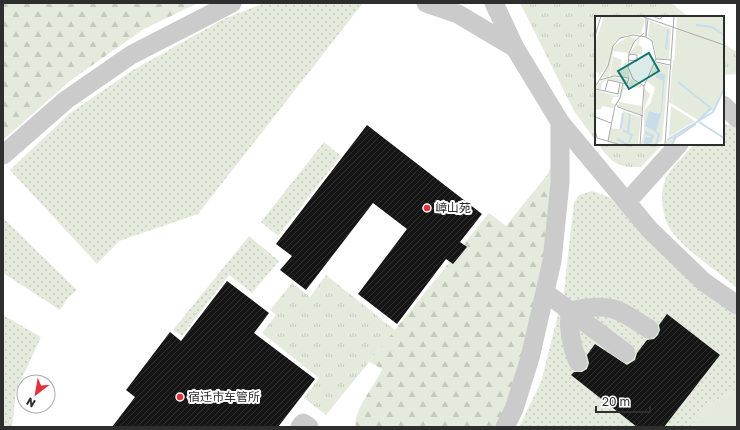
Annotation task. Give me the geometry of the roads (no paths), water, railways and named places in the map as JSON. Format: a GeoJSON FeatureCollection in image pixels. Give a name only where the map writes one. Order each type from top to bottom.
{"type":"FeatureCollection","features":[{"type":"Feature","properties":{"kind":"lane"},"geometry":{"type":"LineString","coordinates":[[3,155],[66,100],[131,55],[232,3]]}},
{"type":"Feature","properties":{"kind":"lane"},"geometry":{"type":"LineString","coordinates":[[426,3],[458,14],[516,48]]}},
{"type":"Feature","properties":{"kind":"lane"},"geometry":{"type":"LineString","coordinates":[[494,3],[516,48],[560,122],[650,230],[704,282],[737,305]]}},
{"type":"Feature","properties":{"kind":"lane"},"geometry":{"type":"LineString","coordinates":[[724,105],[737,118]]}},
{"type":"Feature","properties":{"kind":"lane"},"geometry":{"type":"LineString","coordinates":[[505,427],[514,409],[530,358],[546,293],[552,261],[560,183],[560,122]]}},
{"type":"Feature","properties":{"kind":"lane"},"geometry":{"type":"LineString","coordinates":[[627,202],[678,145]]}},
{"type":"Feature","properties":{"kind":"lane"},"geometry":{"type":"LineString","coordinates":[[546,293],[626,353]]}},
{"type":"Feature","properties":{"kind":"lane"},"geometry":{"type":"LineString","coordinates":[[570,311],[595,306],[608,307],[623,312],[649,329]]}},
{"type":"Feature","properties":{"kind":"lane"},"geometry":{"type":"LineString","coordinates":[[570,311],[568,323],[570,336],[578,362]]}},
{"type":"Feature","properties":{"kind":"lane"},"geometry":{"type":"LineString","coordinates":[[300,427],[303,423],[309,427]]}},
{"type":"Feature","properties":{"kind":"place","name":"嶂山苑"},"geometry":{"type":"Point","coordinates":[427,208]}},
{"type":"Feature","properties":{"kind":"place","name":"宿迁市车管所"},"geometry":{"type":"Point","coordinates":[180,397]}}]}
